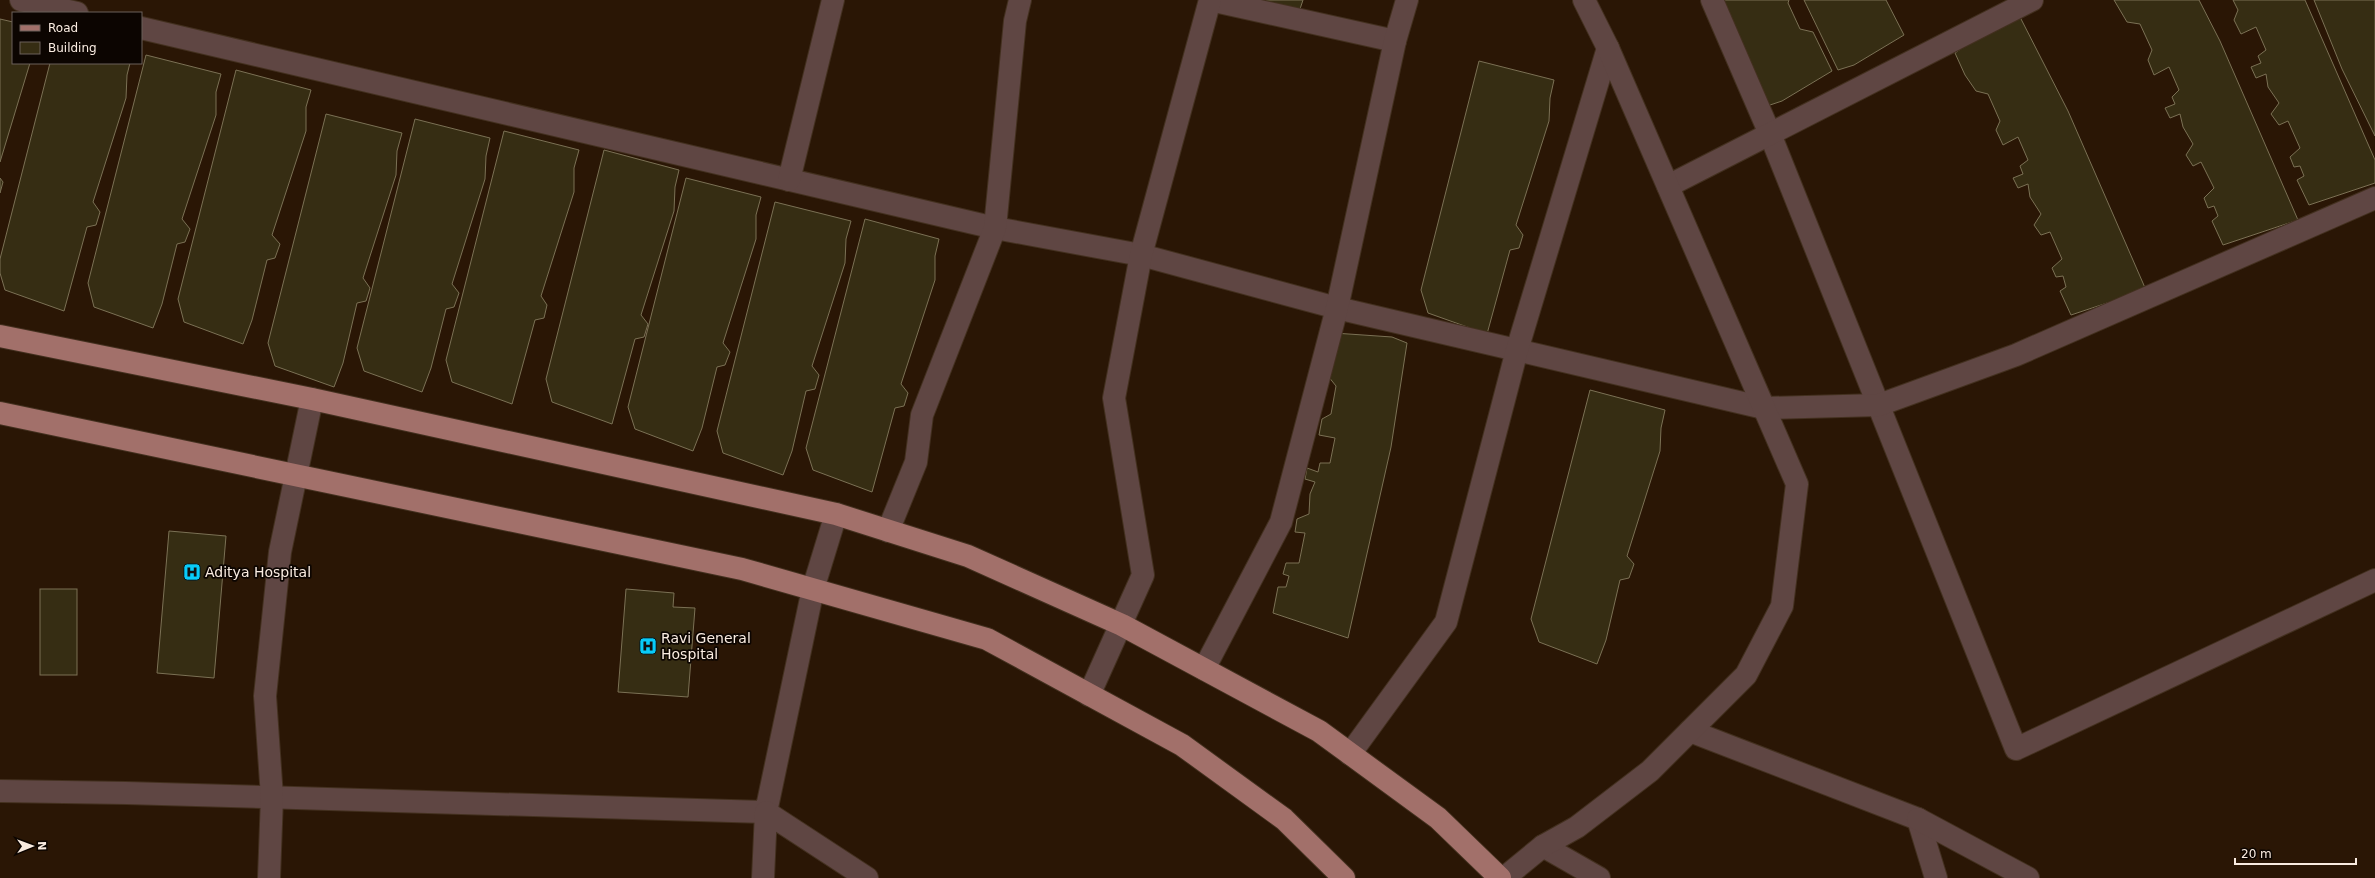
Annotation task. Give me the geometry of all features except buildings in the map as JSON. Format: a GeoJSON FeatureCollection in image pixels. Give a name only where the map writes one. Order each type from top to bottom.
{"type":"FeatureCollection","features":[{"type":"Feature","properties":{"kind":"main road"},"geometry":{"type":"LineString","coordinates":[[0,336],[312,399],[836,514],[968,556],[1122,625],[1319,731],[1438,818],[1500,878]]}},
{"type":"Feature","properties":{"kind":"main road"},"geometry":{"type":"LineString","coordinates":[[0,412],[742,569],[986,639],[1182,745],[1284,819],[1344,878]]}},
{"type":"Feature","properties":{"kind":"street"},"geometry":{"type":"LineString","coordinates":[[21,0],[72,12]]}},
{"type":"Feature","properties":{"kind":"street"},"geometry":{"type":"LineString","coordinates":[[789,180],[833,0]]}},
{"type":"Feature","properties":{"kind":"street"},"geometry":{"type":"LineString","coordinates":[[888,531],[916,462],[922,415],[995,228],[1015,20],[1020,0]]}},
{"type":"Feature","properties":{"kind":"street"},"geometry":{"type":"LineString","coordinates":[[1089,695],[1144,575],[1114,398],[1141,255],[1210,0],[1395,41]]}},
{"type":"Feature","properties":{"kind":"street"},"geometry":{"type":"LineString","coordinates":[[1204,669],[1281,522],[1337,308],[1395,41],[1407,0]]}},
{"type":"Feature","properties":{"kind":"street"},"geometry":{"type":"LineString","coordinates":[[1504,878],[1543,846],[1577,827],[1650,771],[1746,675],[1782,606],[1797,484],[1608,48],[1584,0]]}},
{"type":"Feature","properties":{"kind":"street"},"geometry":{"type":"LineString","coordinates":[[1712,0],[1770,134],[2016,749],[2375,580]]}},
{"type":"Feature","properties":{"kind":"street"},"geometry":{"type":"LineString","coordinates":[[1668,186],[2032,0]]}},
{"type":"Feature","properties":{"kind":"street"},"geometry":{"type":"LineString","coordinates":[[142,28],[995,228],[1141,255],[1337,308],[1764,408],[1879,405],[2016,355],[2375,198]]}},
{"type":"Feature","properties":{"kind":"street"},"geometry":{"type":"LineString","coordinates":[[1350,754],[1446,622],[1517,350],[1608,48]]}},
{"type":"Feature","properties":{"kind":"street"},"geometry":{"type":"LineString","coordinates":[[269,878],[272,797],[265,696],[280,552],[312,399]]}},
{"type":"Feature","properties":{"kind":"street"},"geometry":{"type":"LineString","coordinates":[[764,878],[766,812],[813,589],[836,514]]}},
{"type":"Feature","properties":{"kind":"street"},"geometry":{"type":"LineString","coordinates":[[1690,731],[1918,819],[2028,878]]}},
{"type":"Feature","properties":{"kind":"street"},"geometry":{"type":"LineString","coordinates":[[0,791],[272,797],[766,812],[867,878]]}},
{"type":"Feature","properties":{"kind":"street"},"geometry":{"type":"LineString","coordinates":[[1918,819],[1936,878]]}},
{"type":"Feature","properties":{"kind":"street"},"geometry":{"type":"LineString","coordinates":[[1543,846],[1599,878]]}},
{"type":"Feature","properties":{"kind":"place","name":"Aditya Hospital"},"geometry":{"type":"Point","coordinates":[192,572]}},
{"type":"Feature","properties":{"kind":"place","name":"Ravi General Hospital"},"geometry":{"type":"Point","coordinates":[648,646]}}]}
